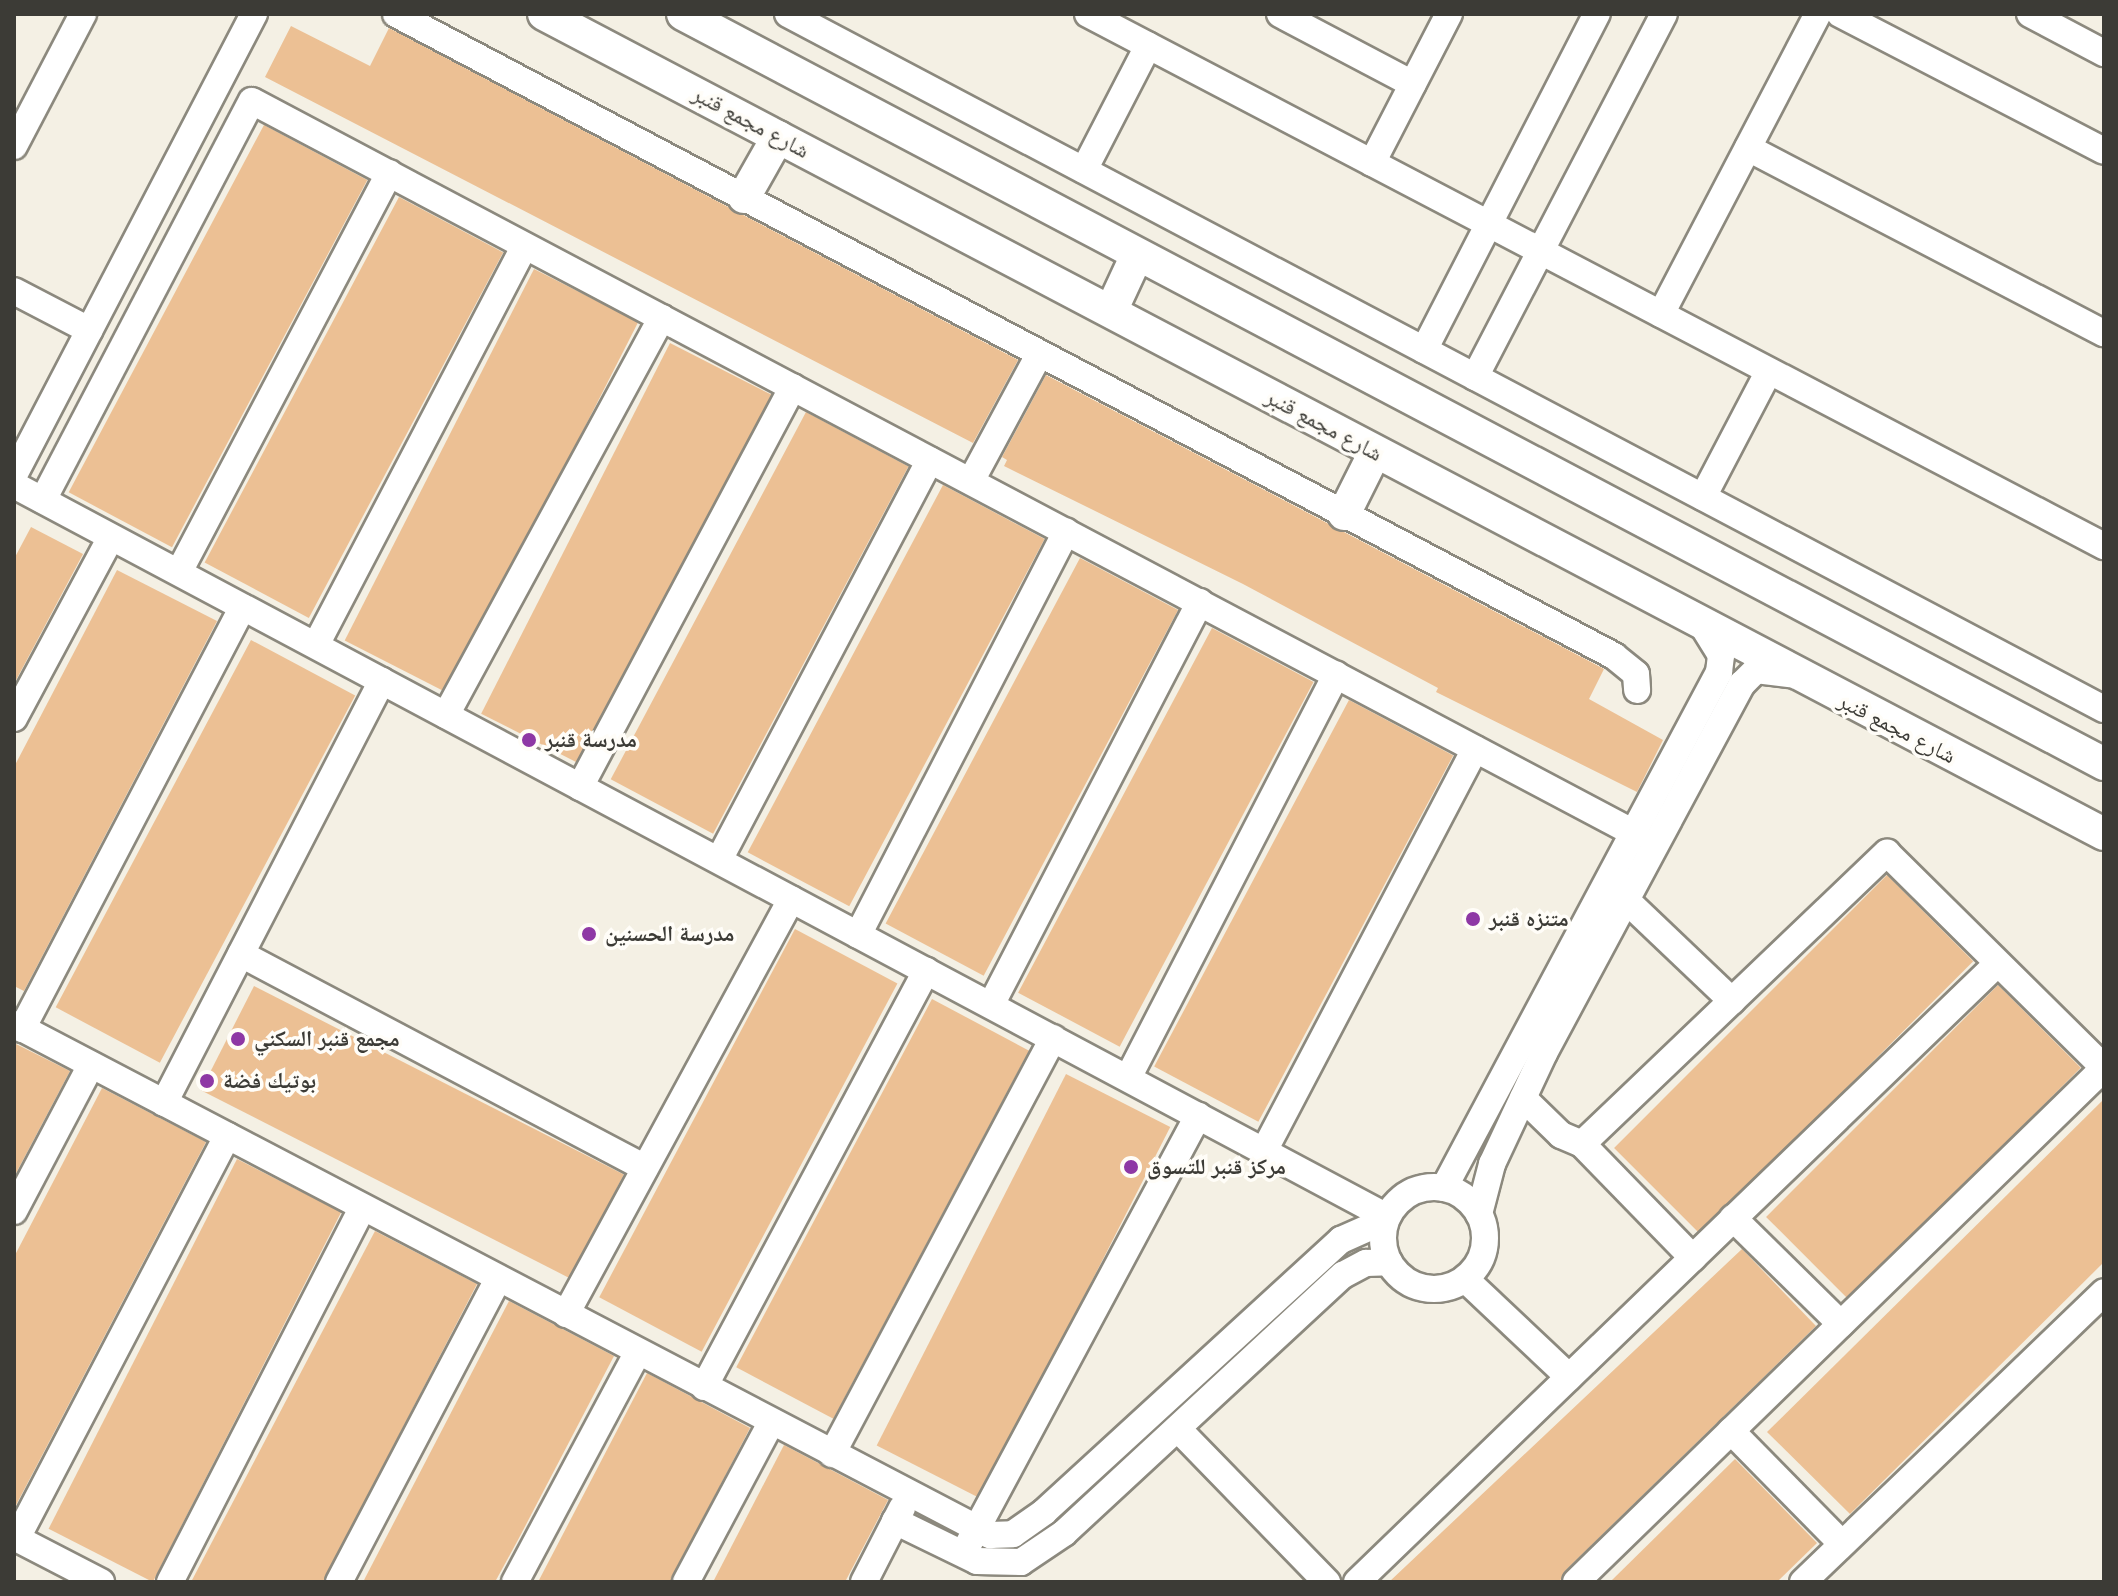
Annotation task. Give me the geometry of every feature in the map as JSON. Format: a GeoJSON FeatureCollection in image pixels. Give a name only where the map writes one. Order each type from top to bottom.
{"type":"FeatureCollection","features":[{"type":"Feature","properties":{"kind":"main road","name":"شارع مجمع قنبر"},"geometry":{"type":"LineString","coordinates":[[544,14],[1111,311],[1792,674],[2104,834]]}},
{"type":"Feature","properties":{"kind":"main road"},"geometry":{"type":"LineString","coordinates":[[683,14],[2104,764]]}},
{"type":"Feature","properties":{"kind":"main road"},"geometry":{"type":"LineString","coordinates":[[744,197],[778,137]]}},
{"type":"Feature","properties":{"kind":"main road"},"geometry":{"type":"LineString","coordinates":[[1111,311],[1137,255]]}},
{"type":"Feature","properties":{"kind":"main road"},"geometry":{"type":"LineString","coordinates":[[1344,514],[1375,452]]}},
{"type":"Feature","properties":{"kind":"street"},"geometry":{"type":"LineString","coordinates":[[18,131],[83,14]]}},
{"type":"Feature","properties":{"kind":"street"},"geometry":{"type":"LineString","coordinates":[[17,462],[254,14]]}},
{"type":"Feature","properties":{"kind":"street"},"geometry":{"type":"LineString","coordinates":[[396,14],[1614,656],[1636,674],[1637,690]]}},
{"type":"Feature","properties":{"kind":"street"},"geometry":{"type":"LineString","coordinates":[[788,14],[2104,709]]}},
{"type":"Feature","properties":{"kind":"street"},"geometry":{"type":"LineString","coordinates":[[1088,14],[2104,546]]}},
{"type":"Feature","properties":{"kind":"street"},"geometry":{"type":"LineString","coordinates":[[1280,14],[1413,84]]}},
{"type":"Feature","properties":{"kind":"street"},"geometry":{"type":"LineString","coordinates":[[1372,163],[1449,14]]}},
{"type":"Feature","properties":{"kind":"street"},"geometry":{"type":"LineString","coordinates":[[1424,350],[1597,14]]}},
{"type":"Feature","properties":{"kind":"street"},"geometry":{"type":"LineString","coordinates":[[1475,377],[1664,14]]}},
{"type":"Feature","properties":{"kind":"street"},"geometry":{"type":"LineString","coordinates":[[1661,314],[1818,14]]}},
{"type":"Feature","properties":{"kind":"street"},"geometry":{"type":"LineString","coordinates":[[1840,14],[2104,151]]}},
{"type":"Feature","properties":{"kind":"street"},"geometry":{"type":"LineString","coordinates":[[2030,14],[2104,53]]}},
{"type":"Feature","properties":{"kind":"street"},"geometry":{"type":"LineString","coordinates":[[1084,170],[1148,46]]}},
{"type":"Feature","properties":{"kind":"street"},"geometry":{"type":"LineString","coordinates":[[43,500],[252,101],[1636,834]]}},
{"type":"Feature","properties":{"kind":"street"},"geometry":{"type":"LineString","coordinates":[[1748,148],[2104,333]]}},
{"type":"Feature","properties":{"kind":"street"},"geometry":{"type":"LineString","coordinates":[[179,572],[389,173]]}},
{"type":"Feature","properties":{"kind":"street"},"geometry":{"type":"LineString","coordinates":[[316,645],[525,246]]}},
{"type":"Feature","properties":{"kind":"street"},"geometry":{"type":"LineString","coordinates":[[14,291],[89,330]]}},
{"type":"Feature","properties":{"kind":"street"},"geometry":{"type":"LineString","coordinates":[[446,715],[662,318]]}},
{"type":"Feature","properties":{"kind":"street"},"geometry":{"type":"LineString","coordinates":[[971,481],[1040,353]]}},
{"type":"Feature","properties":{"kind":"street"},"geometry":{"type":"LineString","coordinates":[[1703,497],[1769,371]]}},
{"type":"Feature","properties":{"kind":"street"},"geometry":{"type":"LineString","coordinates":[[580,787],[793,387]]}},
{"type":"Feature","properties":{"kind":"street"},"geometry":{"type":"LineString","coordinates":[[719,860],[930,460]]}},
{"type":"Feature","properties":{"kind":"street"},"geometry":{"type":"LineString","coordinates":[[14,485],[1386,1218]]}},
{"type":"Feature","properties":{"kind":"street"},"geometry":{"type":"LineString","coordinates":[[858,935],[1066,532]]}},
{"type":"Feature","properties":{"kind":"street"},"geometry":{"type":"LineString","coordinates":[[14,718],[111,537]]}},
{"type":"Feature","properties":{"kind":"street"},"geometry":{"type":"LineString","coordinates":[[991,1005],[1200,602]]}},
{"type":"Feature","properties":{"kind":"street"},"geometry":{"type":"LineString","coordinates":[[243,607],[18,1027],[976,1529],[990,1535],[1013,1534],[1044,1512],[1341,1240],[1386,1218],[1405,1196],[1444,1188],[1458,1193],[1479,1214]]}},
{"type":"Feature","properties":{"kind":"street"},"geometry":{"type":"LineString","coordinates":[[1386,1218],[1383,1249],[1389,1262],[1409,1283],[1437,1289],[1465,1279],[1475,1269],[1485,1242],[1479,1214],[1492,1164],[1636,834],[1719,672],[1721,655],[1703,626]]}},
{"type":"Feature","properties":{"kind":"street"},"geometry":{"type":"LineString","coordinates":[[1444,1188],[1576,970],[1627,901],[1742,684],[1756,670],[1792,674]]}},
{"type":"Feature","properties":{"kind":"street"},"geometry":{"type":"LineString","coordinates":[[1128,1078],[1336,675]]}},
{"type":"Feature","properties":{"kind":"street"},"geometry":{"type":"LineString","coordinates":[[164,1103],[382,681]]}},
{"type":"Feature","properties":{"kind":"street"},"geometry":{"type":"LineString","coordinates":[[1264,1151],[1475,749]]}},
{"type":"Feature","properties":{"kind":"street"},"geometry":{"type":"LineString","coordinates":[[1576,1582],[2104,1068],[1887,853],[1582,1144]]}},
{"type":"Feature","properties":{"kind":"street"},"geometry":{"type":"LineString","coordinates":[[566,1314],[791,899]]}},
{"type":"Feature","properties":{"kind":"street"},"geometry":{"type":"LineString","coordinates":[[1627,901],[1732,1001]]}},
{"type":"Feature","properties":{"kind":"street"},"geometry":{"type":"LineString","coordinates":[[241,954],[645,1168]]}},
{"type":"Feature","properties":{"kind":"street"},"geometry":{"type":"LineString","coordinates":[[1357,1582],[1997,964]]}},
{"type":"Feature","properties":{"kind":"street"},"geometry":{"type":"LineString","coordinates":[[704,1387],[926,971]]}},
{"type":"Feature","properties":{"kind":"street"},"geometry":{"type":"LineString","coordinates":[[832,1454],[1053,1038]]}},
{"type":"Feature","properties":{"kind":"street"},"geometry":{"type":"LineString","coordinates":[[14,1211],[91,1065]]}},
{"type":"Feature","properties":{"kind":"street"},"geometry":{"type":"LineString","coordinates":[[1523,1098],[1561,1135],[1582,1144],[1693,1258]]}},
{"type":"Feature","properties":{"kind":"street"},"geometry":{"type":"LineString","coordinates":[[962,1555],[1198,1116]]}},
{"type":"Feature","properties":{"kind":"street"},"geometry":{"type":"LineString","coordinates":[[101,1582],[17,1545],[227,1136]]}},
{"type":"Feature","properties":{"kind":"street"},"geometry":{"type":"LineString","coordinates":[[170,1582],[362,1209]]}},
{"type":"Feature","properties":{"kind":"street"},"geometry":{"type":"LineString","coordinates":[[1733,1218],[1841,1324]]}},
{"type":"Feature","properties":{"kind":"street"},"geometry":{"type":"LineString","coordinates":[[895,1521],[962,1555],[1007,1565],[1036,1553],[1064,1533],[1343,1275],[1366,1263],[1389,1262]]}},
{"type":"Feature","properties":{"kind":"street"},"geometry":{"type":"LineString","coordinates":[[339,1582],[498,1279]]}},
{"type":"Feature","properties":{"kind":"street"},"geometry":{"type":"LineString","coordinates":[[1465,1279],[1569,1377]]}},
{"type":"Feature","properties":{"kind":"street"},"geometry":{"type":"LineString","coordinates":[[1803,1582],[2104,1292]]}},
{"type":"Feature","properties":{"kind":"street"},"geometry":{"type":"LineString","coordinates":[[515,1582],[638,1352]]}},
{"type":"Feature","properties":{"kind":"street"},"geometry":{"type":"LineString","coordinates":[[686,1582],[771,1423]]}},
{"type":"Feature","properties":{"kind":"street"},"geometry":{"type":"LineString","coordinates":[[1178,1429],[1327,1582]]}},
{"type":"Feature","properties":{"kind":"street"},"geometry":{"type":"LineString","coordinates":[[1731,1431],[1842,1544]]}},
{"type":"Feature","properties":{"kind":"street"},"geometry":{"type":"LineString","coordinates":[[864,1582],[910,1495]]}},
{"type":"Feature","properties":{"kind":"street"},"geometry":{"type":"LineString","coordinates":[[1044,1512],[1064,1533]]}},
{"type":"Feature","properties":{"kind":"building"},"geometry":{"type":"Polygon","coordinates":[[[291,26],[370,66],[389,28],[1018,360],[973,443],[265,77],[291,26]]]}},
{"type":"Feature","properties":{"kind":"building"},"geometry":{"type":"Polygon","coordinates":[[[264,125],[367,180],[172,547],[69,492],[264,125]]]}},
{"type":"Feature","properties":{"kind":"building"},"geometry":{"type":"Polygon","coordinates":[[[399,197],[503,252],[309,618],[205,563],[399,197]]]}},
{"type":"Feature","properties":{"kind":"building"},"geometry":{"type":"Polygon","coordinates":[[[534,269],[638,322],[449,694],[345,641],[534,269]]]}},
{"type":"Feature","properties":{"kind":"building"},"geometry":{"type":"Polygon","coordinates":[[[670,343],[772,395],[583,765],[481,714],[670,343]]]}},
{"type":"Feature","properties":{"kind":"building"},"geometry":{"type":"Polygon","coordinates":[[[1046,375],[1604,669],[1589,699],[1663,740],[1637,792],[1436,692],[1438,688],[1243,584],[1004,466],[1007,460],[1002,457],[1046,375]]]}},
{"type":"Feature","properties":{"kind":"building"},"geometry":{"type":"Polygon","coordinates":[[[806,412],[908,466],[713,834],[611,779],[806,412]]]}},
{"type":"Feature","properties":{"kind":"building"},"geometry":{"type":"Polygon","coordinates":[[[943,485],[1045,539],[849,906],[748,852],[943,485]]]}},
{"type":"Feature","properties":{"kind":"building"},"geometry":{"type":"Polygon","coordinates":[[[31,527],[83,554],[14,684],[14,559],[31,527]]]}},
{"type":"Feature","properties":{"kind":"building"},"geometry":{"type":"Polygon","coordinates":[[[1080,558],[1178,610],[984,976],[886,924],[1080,558]]]}},
{"type":"Feature","properties":{"kind":"building"},"geometry":{"type":"Polygon","coordinates":[[[117,570],[217,621],[24,991],[14,986],[14,767],[117,570]]]}},
{"type":"Feature","properties":{"kind":"building"},"geometry":{"type":"Polygon","coordinates":[[[1212,628],[1314,682],[1120,1047],[1018,993],[1212,628]]]}},
{"type":"Feature","properties":{"kind":"building"},"geometry":{"type":"Polygon","coordinates":[[[251,640],[355,695],[160,1063],[56,1007],[251,640]]]}},
{"type":"Feature","properties":{"kind":"building"},"geometry":{"type":"Polygon","coordinates":[[[1349,700],[1453,755],[1258,1122],[1154,1066],[1349,700]]]}},
{"type":"Feature","properties":{"kind":"building"},"geometry":{"type":"Polygon","coordinates":[[[1887,875],[1973,961],[1700,1234],[1614,1148],[1887,875]]]}},
{"type":"Feature","properties":{"kind":"building"},"geometry":{"type":"Polygon","coordinates":[[[795,929],[897,983],[702,1352],[599,1297],[795,929]]]}},
{"type":"Feature","properties":{"kind":"building"},"geometry":{"type":"Polygon","coordinates":[[[1998,985],[2081,1068],[1849,1300],[1766,1217],[1998,985]]]}},
{"type":"Feature","properties":{"kind":"building"},"geometry":{"type":"Polygon","coordinates":[[[254,986],[624,1174],[571,1279],[201,1090],[254,986]]]}},
{"type":"Feature","properties":{"kind":"building"},"geometry":{"type":"Polygon","coordinates":[[[932,999],[1029,1051],[833,1419],[736,1367],[932,999]]]}},
{"type":"Feature","properties":{"kind":"building"},"geometry":{"type":"Polygon","coordinates":[[[14,1043],[70,1071],[14,1177],[14,1043]]]}},
{"type":"Feature","properties":{"kind":"building"},"geometry":{"type":"Polygon","coordinates":[[[1066,1074],[1170,1127],[981,1499],[877,1446],[1066,1074]]]}},
{"type":"Feature","properties":{"kind":"building"},"geometry":{"type":"Polygon","coordinates":[[[102,1088],[206,1142],[14,1509],[14,1257],[102,1088]]]}},
{"type":"Feature","properties":{"kind":"building"},"geometry":{"type":"Polygon","coordinates":[[[2104,1099],[2104,1262],[1850,1514],[1767,1432],[2104,1099]]]}},
{"type":"Feature","properties":{"kind":"building"},"geometry":{"type":"Polygon","coordinates":[[[237,1159],[341,1212],[153,1582],[49,1529],[237,1159]]]}},
{"type":"Feature","properties":{"kind":"building"},"geometry":{"type":"Polygon","coordinates":[[[375,1231],[477,1284],[323,1582],[191,1582],[375,1231]]]}},
{"type":"Feature","properties":{"kind":"building"},"geometry":{"type":"Polygon","coordinates":[[[1742,1249],[1816,1326],[1565,1571],[1560,1581],[1389,1582],[1742,1249]]]}},
{"type":"Feature","properties":{"kind":"building"},"geometry":{"type":"Polygon","coordinates":[[[509,1301],[614,1356],[495,1582],[363,1582],[509,1301]]]}},
{"type":"Feature","properties":{"kind":"building"},"geometry":{"type":"Polygon","coordinates":[[[647,1373],[750,1428],[670,1582],[538,1582],[647,1373]]]}},
{"type":"Feature","properties":{"kind":"building"},"geometry":{"type":"Polygon","coordinates":[[[784,1445],[888,1500],[845,1582],[713,1582],[784,1445]]]}},
{"type":"Feature","properties":{"kind":"building"},"geometry":{"type":"Polygon","coordinates":[[[1735,1459],[1817,1543],[1777,1582],[1610,1582],[1735,1459]]]}},
{"type":"Feature","properties":{"kind":"place","name":"مدرسة قنبر"},"geometry":{"type":"Point","coordinates":[529,740]}},
{"type":"Feature","properties":{"kind":"place","name":"متنزه قنبر"},"geometry":{"type":"Point","coordinates":[1473,919]}},
{"type":"Feature","properties":{"kind":"place","name":"مدرسة الحسنين"},"geometry":{"type":"Point","coordinates":[589,934]}},
{"type":"Feature","properties":{"kind":"place","name":"مجمع قنبر السكني"},"geometry":{"type":"Point","coordinates":[238,1039]}},
{"type":"Feature","properties":{"kind":"place","name":"بوتيك فضة"},"geometry":{"type":"Point","coordinates":[207,1081]}},
{"type":"Feature","properties":{"kind":"place","name":"مركز قنبر للتسوق"},"geometry":{"type":"Point","coordinates":[1131,1167]}}]}
